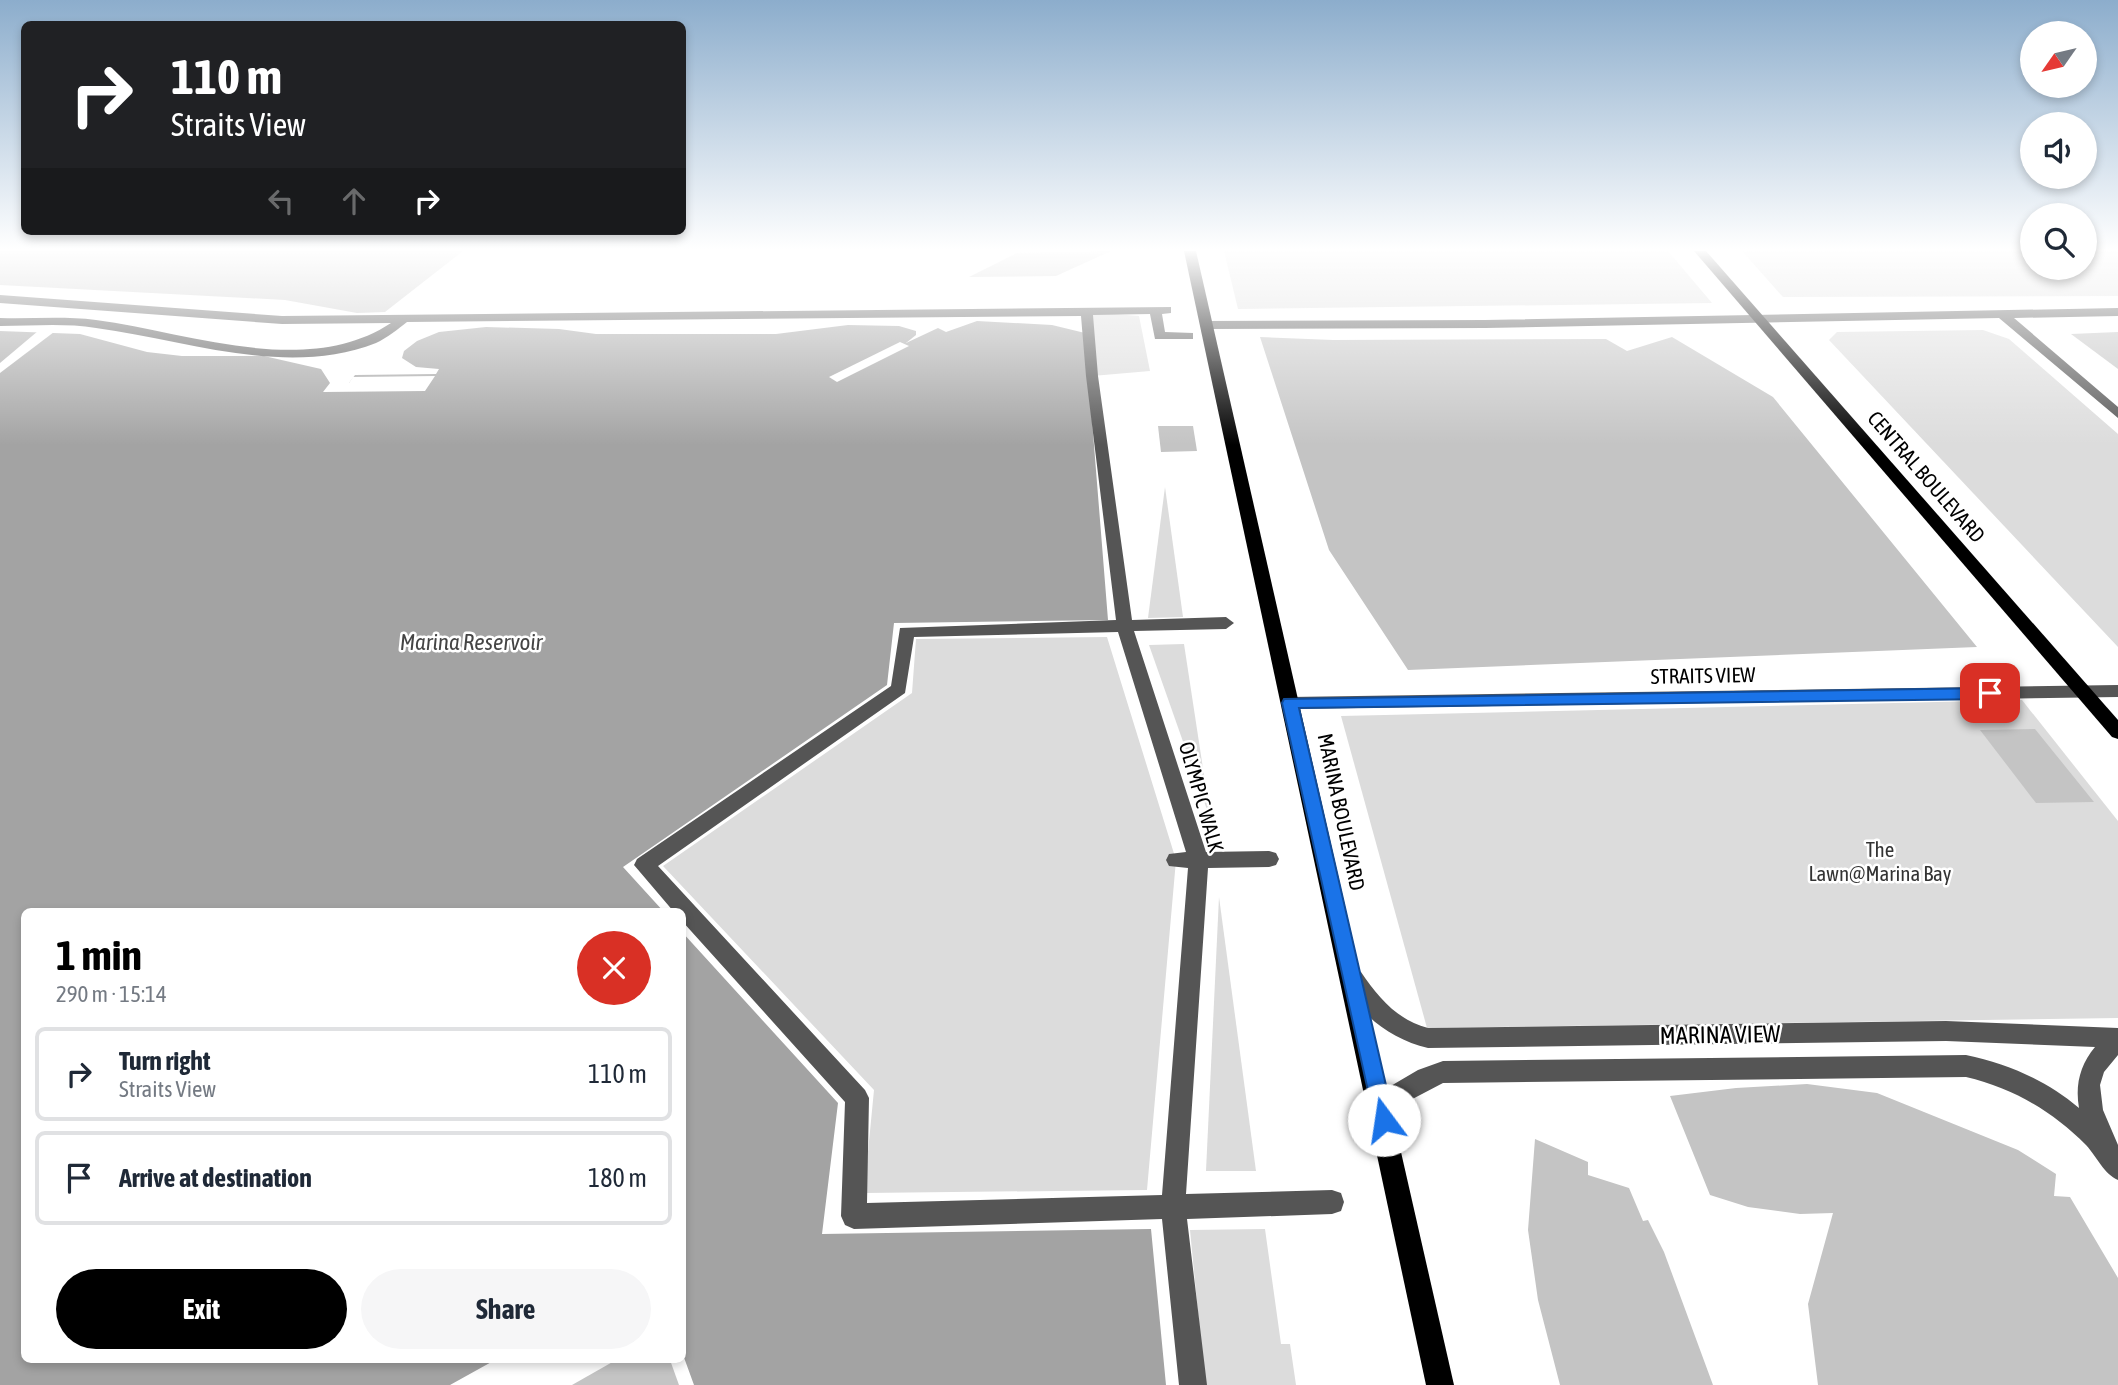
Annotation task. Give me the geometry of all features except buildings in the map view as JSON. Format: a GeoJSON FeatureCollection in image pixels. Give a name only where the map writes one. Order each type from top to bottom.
{"type":"FeatureCollection","features":[{"type":"Feature","properties":{"kind":"main road","name":"MARINA BOULEVARD"},"geometry":{"type":"LineString","coordinates":[[1204,316],[1440,1385]]}},
{"type":"Feature","properties":{"kind":"main road","name":"CENTRAL BOULEVARD"},"geometry":{"type":"LineString","coordinates":[[1757,316],[2118,732]]}},
{"type":"Feature","properties":{"kind":"street"},"geometry":{"type":"LineString","coordinates":[[234,316],[282,320],[776,316]]}},
{"type":"Feature","properties":{"kind":"street","name":"OLYMPIC WALK"},"geometry":{"type":"LineString","coordinates":[[1087,316],[1092,376],[1125,628],[1199,860],[1173,1207],[1193,1385]]}},
{"type":"Feature","properties":{"kind":"street"},"geometry":{"type":"LineString","coordinates":[[1161,316],[1159,336],[1189,336]]}},
{"type":"Feature","properties":{"kind":"street"},"geometry":{"type":"LineString","coordinates":[[1206,325],[1874,316]]}},
{"type":"Feature","properties":{"kind":"street"},"geometry":{"type":"LineString","coordinates":[[2004,316],[2118,414]]}},
{"type":"Feature","properties":{"kind":"street"},"geometry":{"type":"LineString","coordinates":[[0,322],[94,324],[205,345],[307,354],[333,351],[376,339],[403,320]]}},
{"type":"Feature","properties":{"kind":"street"},"geometry":{"type":"LineString","coordinates":[[683,908],[644,865],[899,689],[906,632],[1125,628],[1226,623]]}},
{"type":"Feature","properties":{"kind":"street","name":"STRAITS VIEW"},"geometry":{"type":"LineString","coordinates":[[1290,703],[2118,691]]}},
{"type":"Feature","properties":{"kind":"street"},"geometry":{"type":"LineString","coordinates":[[1176,860],[1269,859]]}},
{"type":"Feature","properties":{"kind":"street"},"geometry":{"type":"LineString","coordinates":[[686,911],[857,1098],[854,1216],[1332,1202]]}},
{"type":"Feature","properties":{"kind":"street","name":"MARINA VIEW"},"geometry":{"type":"LineString","coordinates":[[1349,974],[1384,1017],[1406,1032],[1428,1038],[1946,1031],[2118,1039]]}},
{"type":"Feature","properties":{"kind":"street"},"geometry":{"type":"LineString","coordinates":[[2113,1161],[2093,1111],[2089,1083],[2097,1064],[2118,1039]]}},
{"type":"Feature","properties":{"kind":"street","name":"MARINA VIEW"},"geometry":{"type":"LineString","coordinates":[[1380,1105],[1401,1096],[1420,1080],[1443,1072],[1966,1066],[2004,1075],[2039,1091],[2088,1130],[2113,1161]]}},
{"type":"Feature","properties":{"kind":"green space"},"geometry":{"type":"Polygon","coordinates":[[[1087,316],[1139,316],[1150,371],[1092,376],[1087,316]]]}},
{"type":"Feature","properties":{"kind":"green space"},"geometry":{"type":"Polygon","coordinates":[[[1983,330],[2009,339],[2118,434],[2118,647],[1829,340],[1837,332],[1983,330]]]}},
{"type":"Feature","properties":{"kind":"green space"},"geometry":{"type":"Polygon","coordinates":[[[1165,487],[1183,617],[1148,618],[1165,487]]]}},
{"type":"Feature","properties":{"kind":"green space"},"geometry":{"type":"Polygon","coordinates":[[[1107,637],[1176,860],[1147,1190],[864,1193],[874,1090],[663,866],[912,693],[916,639],[1107,637]]]}},
{"type":"Feature","properties":{"kind":"green space"},"geometry":{"type":"Polygon","coordinates":[[[1184,644],[1211,821],[1149,645],[1184,644]]]}},
{"type":"Feature","properties":{"kind":"green space","name":"The Lawn@Marina Bay"},"geometry":{"type":"Polygon","coordinates":[[[2022,700],[2118,821],[2118,1018],[1427,1028],[1341,716],[2022,700]]]}},
{"type":"Feature","properties":{"kind":"green space"},"geometry":{"type":"Polygon","coordinates":[[[1219,897],[1256,1171],[1206,1171],[1219,897]]]}},
{"type":"Feature","properties":{"kind":"green space"},"geometry":{"type":"Polygon","coordinates":[[[1265,1229],[1281,1344],[1290,1344],[1296,1385],[1205,1385],[1190,1230],[1265,1229]]]}},
{"type":"Feature","properties":{"kind":"water","name":"Marina Reservoir"},"geometry":{"type":"Polygon","coordinates":[[[977,321],[1052,325],[1085,333],[1108,620],[894,623],[887,685],[623,867],[660,908],[21,908],[21,1363],[490,1363],[450,1385],[0,1385],[0,331],[80,334],[147,352],[182,356],[264,356],[321,369],[330,383],[349,383],[355,375],[436,374],[439,369],[416,367],[402,358],[404,351],[417,341],[439,332],[486,327],[559,329],[596,334],[776,334],[848,325],[899,326],[916,331],[916,335],[906,343],[938,328],[946,332],[977,321]]]}},
{"type":"Feature","properties":{"kind":"water"},"geometry":{"type":"Polygon","coordinates":[[[686,936],[838,1103],[822,1234],[1151,1229],[1166,1385],[694,1385],[686,1363],[686,936]]]}},
{"type":"Feature","properties":{"kind":"pier"},"geometry":{"type":"Polygon","coordinates":[[[38,331],[54,332],[0,373],[0,363],[38,331]]]}},
{"type":"Feature","properties":{"kind":"pier"},"geometry":{"type":"Polygon","coordinates":[[[900,342],[909,346],[837,382],[829,377],[900,342]]]}},
{"type":"Feature","properties":{"kind":"pier"},"geometry":{"type":"Polygon","coordinates":[[[435,376],[425,391],[323,392],[330,383],[349,383],[353,377],[435,376]]]}},
{"type":"Feature","properties":{"kind":"route"},"geometry":{"type":"LineString","coordinates":[[1384,1120],[1368,1059],[1290,703],[1990,693]]}}]}
